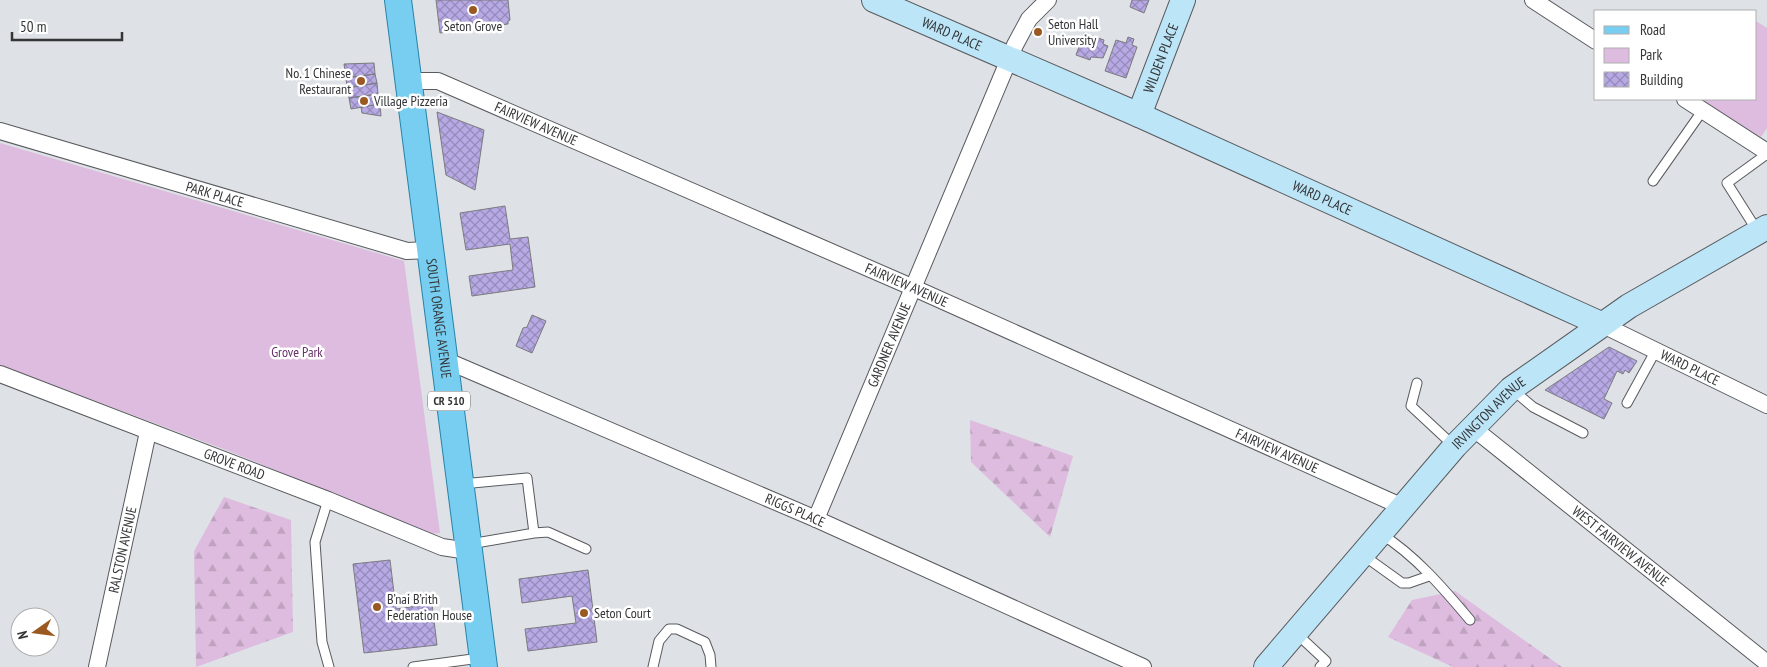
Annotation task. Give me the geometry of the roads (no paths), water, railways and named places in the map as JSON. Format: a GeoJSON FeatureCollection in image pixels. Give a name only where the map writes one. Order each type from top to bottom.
{"type":"FeatureCollection","features":[{"type":"Feature","properties":{"kind":"main road","name":"SOUTH ORANGE AVENUE"},"geometry":{"type":"LineString","coordinates":[[393,1],[407,81],[483,662]]}},
{"type":"Feature","properties":{"kind":"street","name":"WARD PLACE"},"geometry":{"type":"LineString","coordinates":[[874,0],[1139,115],[1601,324],[1767,405]]}},
{"type":"Feature","properties":{"kind":"street","name":"GARDNER AVENUE"},"geometry":{"type":"LineString","coordinates":[[816,519],[1010,60],[1029,19],[1048,0]]}},
{"type":"Feature","properties":{"kind":"street","name":"WILDEN PLACE"},"geometry":{"type":"LineString","coordinates":[[1139,115],[1183,0]]}},
{"type":"Feature","properties":{"kind":"street"},"geometry":{"type":"LineString","coordinates":[[1533,0],[1594,40]]}},
{"type":"Feature","properties":{"kind":"street","name":"FAIRVIEW AVENUE"},"geometry":{"type":"LineString","coordinates":[[407,81],[438,82],[914,288],[1403,507]]}},
{"type":"Feature","properties":{"kind":"street"},"geometry":{"type":"LineString","coordinates":[[1687,100],[1767,153]]}},
{"type":"Feature","properties":{"kind":"street","name":"PARK PLACE"},"geometry":{"type":"LineString","coordinates":[[0,131],[407,251],[429,250]]}},
{"type":"Feature","properties":{"kind":"street","name":"IRVINGTON AVENUE"},"geometry":{"type":"LineString","coordinates":[[1274,662],[1295,633],[1454,446],[1511,389],[1601,324],[1763,229]]}},
{"type":"Feature","properties":{"kind":"street","name":"RIGGS PLACE"},"geometry":{"type":"LineString","coordinates":[[444,360],[816,519],[1143,667]]}},
{"type":"Feature","properties":{"kind":"street","name":"GROVE ROAD"},"geometry":{"type":"LineString","coordinates":[[0,374],[328,500],[442,547],[468,548]]}},
{"type":"Feature","properties":{"kind":"street","name":"WEST FAIRVIEW AVENUE"},"geometry":{"type":"LineString","coordinates":[[1473,428],[1767,663]]}},
{"type":"Feature","properties":{"kind":"street","name":"RALSTON AVENUE"},"geometry":{"type":"LineString","coordinates":[[98,667],[148,432]]}},
{"type":"Feature","properties":{"kind":"lane"},"geometry":{"type":"LineString","coordinates":[[1653,181],[1703,110]]}},
{"type":"Feature","properties":{"kind":"lane"},"geometry":{"type":"LineString","coordinates":[[1763,229],[1727,183],[1767,153]]}},
{"type":"Feature","properties":{"kind":"lane"},"geometry":{"type":"LineString","coordinates":[[1627,403],[1656,350]]}},
{"type":"Feature","properties":{"kind":"lane"},"geometry":{"type":"LineString","coordinates":[[1417,382],[1411,406],[1454,446]]}},
{"type":"Feature","properties":{"kind":"lane"},"geometry":{"type":"LineString","coordinates":[[1511,389],[1533,407],[1583,433]]}},
{"type":"Feature","properties":{"kind":"lane"},"geometry":{"type":"LineString","coordinates":[[460,484],[526,478],[534,533]]}},
{"type":"Feature","properties":{"kind":"lane"},"geometry":{"type":"LineString","coordinates":[[328,500],[315,542],[315,564],[322,642],[328,667]]}},
{"type":"Feature","properties":{"kind":"lane"},"geometry":{"type":"LineString","coordinates":[[468,548],[534,533],[548,532],[586,549]]}},
{"type":"Feature","properties":{"kind":"lane"},"geometry":{"type":"LineString","coordinates":[[1380,534],[1396,543],[1447,592],[1470,620]]}},
{"type":"Feature","properties":{"kind":"lane"},"geometry":{"type":"LineString","coordinates":[[1362,554],[1402,583],[1409,583],[1430,576]]}},
{"type":"Feature","properties":{"kind":"lane"},"geometry":{"type":"LineString","coordinates":[[653,667],[659,641],[668,629],[678,629],[705,642],[710,655],[710,667]]}},
{"type":"Feature","properties":{"kind":"lane"},"geometry":{"type":"LineString","coordinates":[[1295,633],[1326,661],[1320,667]]}},
{"type":"Feature","properties":{"kind":"lane"},"geometry":{"type":"LineString","coordinates":[[413,667],[483,662]]}},
{"type":"Feature","properties":{"kind":"place","name":"Seton Grove"},"geometry":{"type":"Point","coordinates":[473,10]}},
{"type":"Feature","properties":{"kind":"place","name":"Seton Hall University"},"geometry":{"type":"Point","coordinates":[1038,32]}},
{"type":"Feature","properties":{"kind":"place","name":"No. 1 Chinese Restaurant"},"geometry":{"type":"Point","coordinates":[361,81]}},
{"type":"Feature","properties":{"kind":"place","name":"Village Pizzeria"},"geometry":{"type":"Point","coordinates":[364,101]}},
{"type":"Feature","properties":{"kind":"place","name":"B’nai B’rith Federation House"},"geometry":{"type":"Point","coordinates":[377,607]}},
{"type":"Feature","properties":{"kind":"place","name":"Seton Court"},"geometry":{"type":"Point","coordinates":[584,613]}},
{"type":"Feature","properties":{"kind":"park label","name":"Grove Park"},"geometry":{"type":"Point","coordinates":[297,352]}}]}
